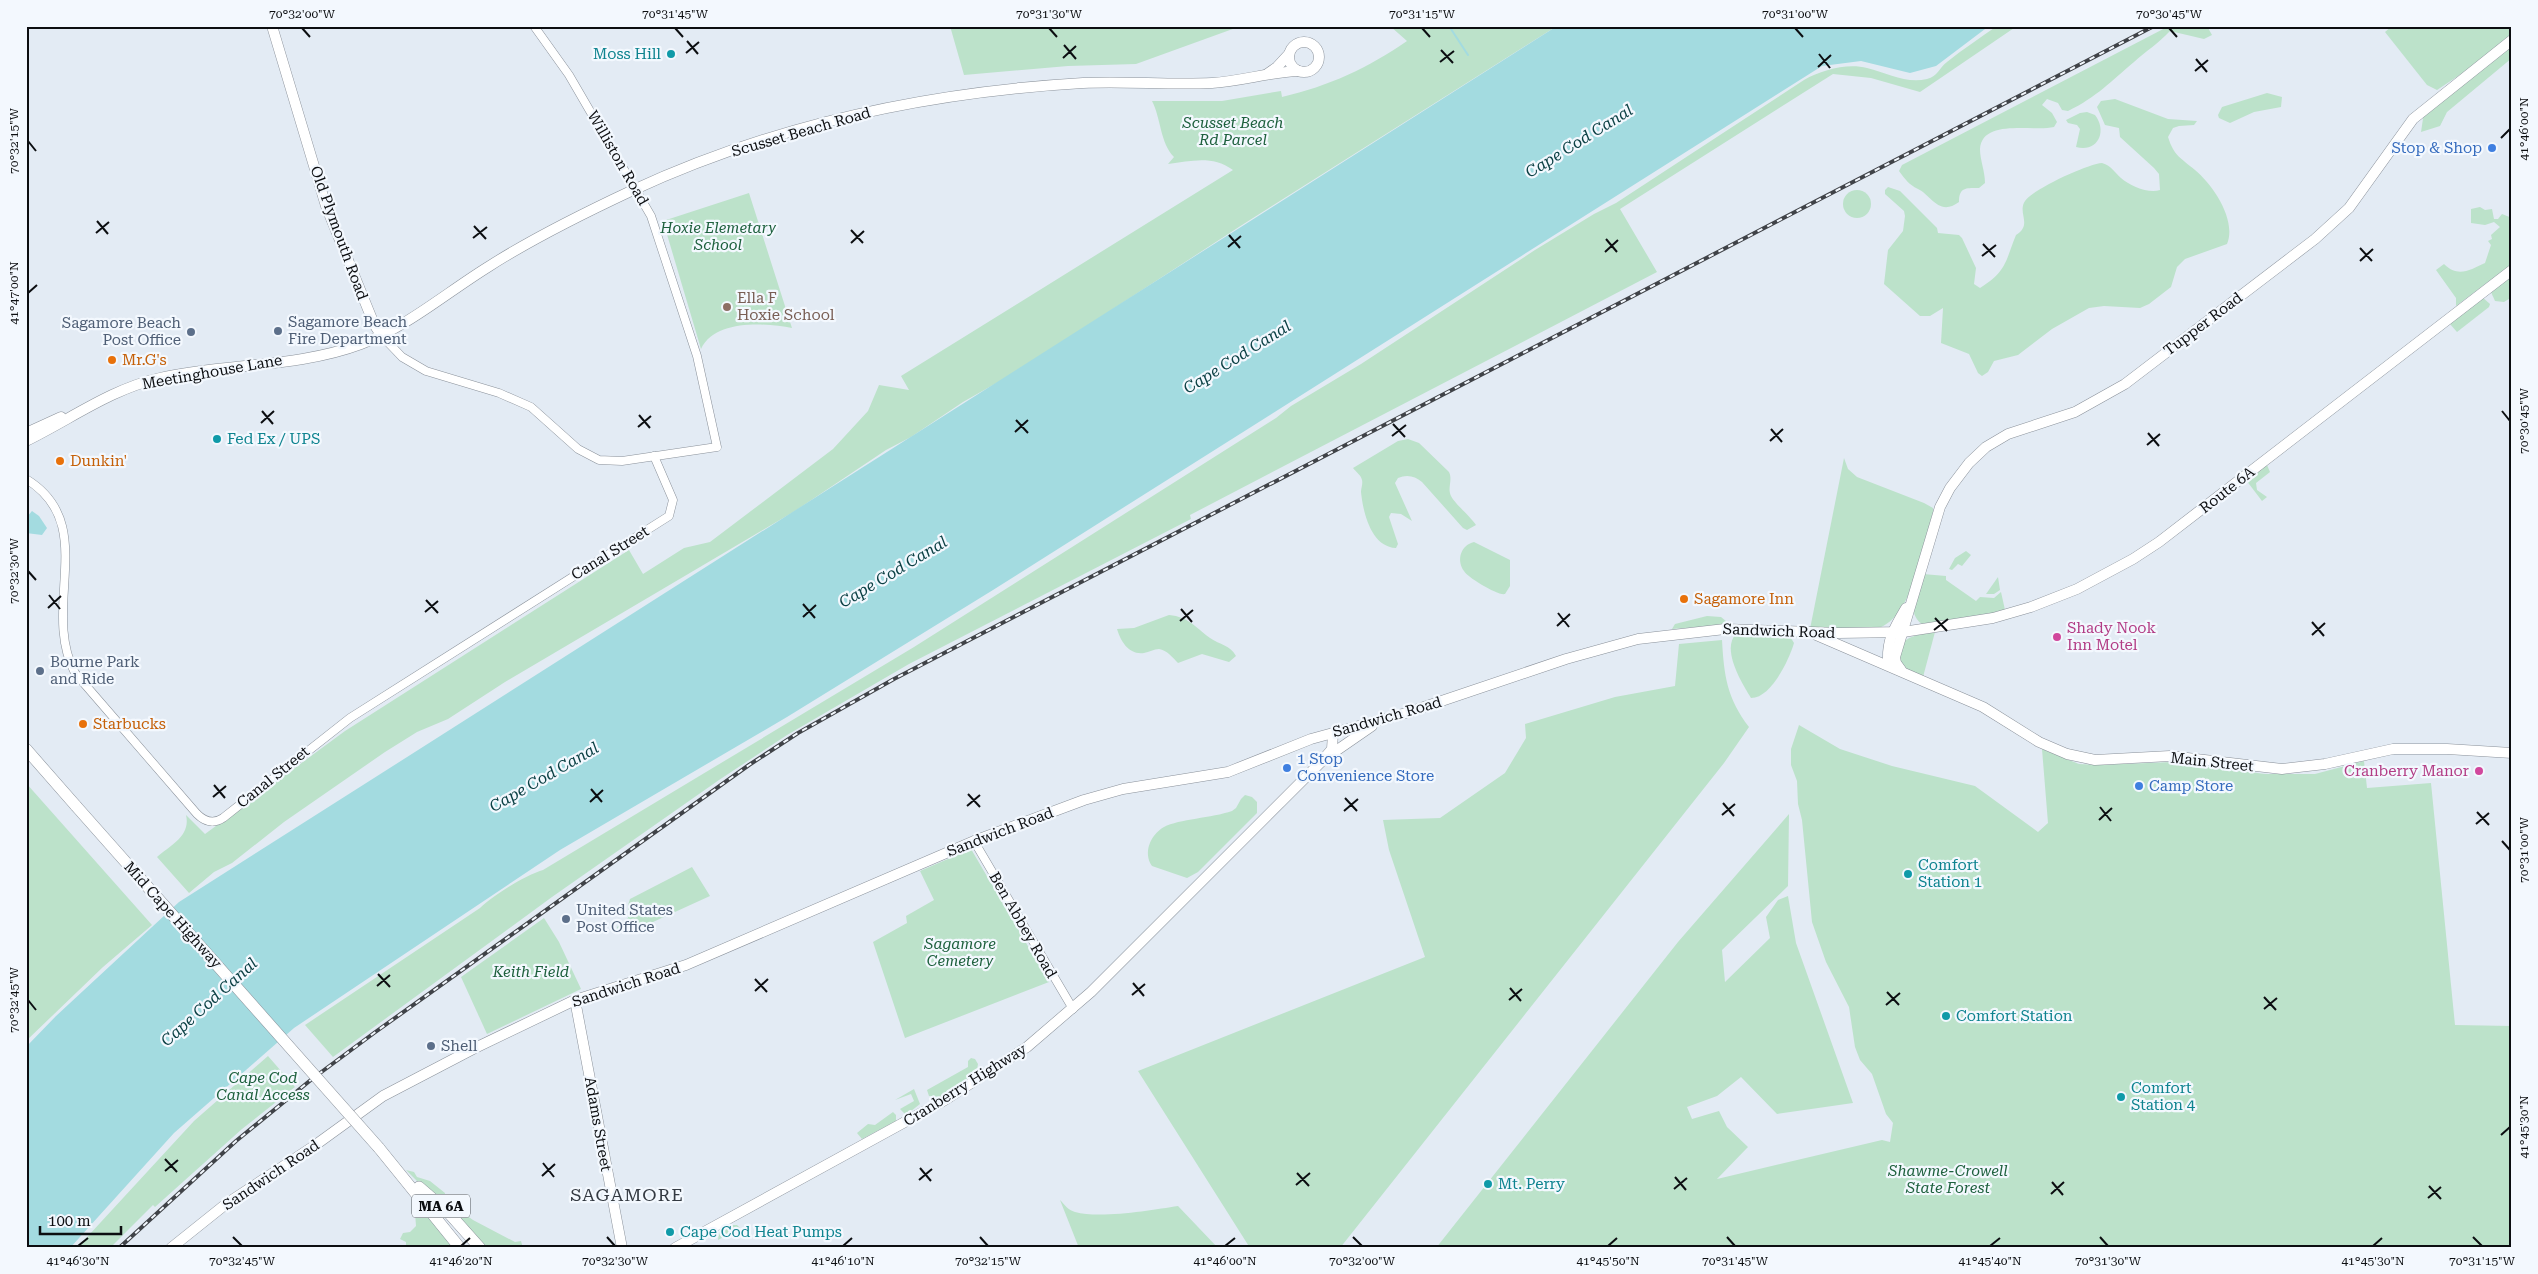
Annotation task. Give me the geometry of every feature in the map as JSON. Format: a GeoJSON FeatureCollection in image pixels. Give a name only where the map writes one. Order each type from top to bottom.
{"type":"FeatureCollection","features":[{"type":"Feature","properties":{"kind":"highway","name":"Mid Cape Highway"},"geometry":{"type":"LineString","coordinates":[[27,750],[379,1148],[437,1207],[469,1248]]}},
{"type":"Feature","properties":{"kind":"highway","name":"Mid Cape Highway"},"geometry":{"type":"LineString","coordinates":[[398,1169],[460,1248]]}},
{"type":"Feature","properties":{"kind":"highway","name":"MA 6A"},"geometry":{"type":"LineString","coordinates":[[398,1169],[447,1211],[480,1248]]}},
{"type":"Feature","properties":{"kind":"main road","name":"Old Plymouth Road"},"geometry":{"type":"LineString","coordinates":[[272,26],[326,206],[374,324],[381,336]]}},
{"type":"Feature","properties":{"kind":"main road","name":"Tupper Road"},"geometry":{"type":"LineString","coordinates":[[1898,632],[1909,609],[1940,507],[1950,488],[1969,463],[1986,447],[2008,434],[2075,412],[2125,384],[2315,239],[2349,208],[2413,119],[2512,40]]}},
{"type":"Feature","properties":{"kind":"main road","name":"Scusset Beach Road"},"geometry":{"type":"LineString","coordinates":[[381,336],[529,243],[636,188],[766,139],[854,115],[909,103],[1042,86],[1106,82],[1216,82],[1307,71],[1314,68],[1319,59],[1317,50],[1310,43],[1301,42],[1294,46],[1277,67],[1264,75]]}},
{"type":"Feature","properties":{"kind":"main road"},"geometry":{"type":"LineString","coordinates":[[1289,54],[1292,66],[1299,71]]}},
{"type":"Feature","properties":{"kind":"main road","name":"Route 6A"},"geometry":{"type":"LineString","coordinates":[[1898,632],[1925,630],[1992,618],[2031,607],[2097,579],[2133,559],[2199,512],[2512,270]]}},
{"type":"Feature","properties":{"kind":"main road","name":"Meetinghouse Lane"},"geometry":{"type":"LineString","coordinates":[[26,441],[120,391],[163,377],[313,356],[352,347],[381,336]]}},
{"type":"Feature","properties":{"kind":"main road","name":"Meetinghouse Lane"},"geometry":{"type":"LineString","coordinates":[[26,433],[59,417],[76,413]]}},
{"type":"Feature","properties":{"kind":"main road","name":"Tupper Road"},"geometry":{"type":"LineString","coordinates":[[1898,632],[1912,598]]}},
{"type":"Feature","properties":{"kind":"main road"},"geometry":{"type":"LineString","coordinates":[[1909,609],[1916,624],[1925,630]]}},
{"type":"Feature","properties":{"kind":"main road","name":"Sandwich Road"},"geometry":{"type":"LineString","coordinates":[[171,1248],[226,1204],[314,1146],[383,1096],[575,1000],[686,965],[974,841],[1108,792],[1221,774],[1333,732],[1384,720],[1556,662],[1638,639],[1725,629],[1811,632],[1898,632]]}},
{"type":"Feature","properties":{"kind":"main road","name":"Main Street"},"geometry":{"type":"LineString","coordinates":[[1811,632],[1983,707],[2046,745],[2067,754],[2095,760],[2170,756],[2282,769],[2325,764],[2393,749],[2512,753]]}},
{"type":"Feature","properties":{"kind":"main road"},"geometry":{"type":"LineString","coordinates":[[1898,632],[1895,659],[1898,669]]}},
{"type":"Feature","properties":{"kind":"main road","name":"Cranberry Highway"},"geometry":{"type":"LineString","coordinates":[[1320,762],[1352,739],[1384,720]]}},
{"type":"Feature","properties":{"kind":"main road","name":"Cranberry Highway"},"geometry":{"type":"LineString","coordinates":[[675,1248],[961,1091],[1022,1051],[1073,1009],[1320,762],[1332,749],[1333,732]]}},
{"type":"Feature","properties":{"kind":"main road","name":"Adams Street"},"geometry":{"type":"LineString","coordinates":[[575,1000],[622,1248]]}},
{"type":"Feature","properties":{"kind":"street","name":"Williston Road"},"geometry":{"type":"LineString","coordinates":[[534,26],[569,74],[636,188],[661,241],[698,361],[718,447]]}},
{"type":"Feature","properties":{"kind":"street","name":"Old Plymouth Road"},"geometry":{"type":"LineString","coordinates":[[381,336],[402,357],[426,372],[499,393],[532,407],[578,449],[591,457],[614,461],[718,447]]}},
{"type":"Feature","properties":{"kind":"street","name":"Canal Street"},"geometry":{"type":"LineString","coordinates":[[26,479],[43,491],[54,503],[64,528],[62,632],[65,652],[72,667],[79,678],[197,814],[202,819],[212,822],[223,818],[350,718],[665,519],[672,511],[673,500],[654,456]]}},
{"type":"Feature","properties":{"kind":"street","name":"Ben Abbey Road"},"geometry":{"type":"LineString","coordinates":[[974,841],[1073,1009]]}},
{"type":"Feature","properties":{"kind":"green space"},"geometry":{"type":"Polygon","coordinates":[[[950,26],[1241,26],[1136,64],[1068,66],[964,75],[950,26]]]}},
{"type":"Feature","properties":{"kind":"green space","name":"Scusset Beach Rd Parcel"},"geometry":{"type":"Polygon","coordinates":[[[1390,26],[1557,26],[1242,225],[1016,372],[963,402],[911,437],[886,450],[795,511],[505,682],[448,719],[417,732],[385,752],[284,822],[232,863],[214,872],[189,893],[157,857],[174,844],[183,834],[186,829],[186,815],[205,834],[345,731],[629,550],[643,574],[684,548],[710,542],[833,449],[868,411],[879,385],[909,390],[901,376],[1233,170],[1217,162],[1202,160],[1168,164],[1174,157],[1163,138],[1152,101],[1222,101],[1281,91],[1282,97],[1299,93],[1332,82],[1363,68],[1407,41],[1390,26]]]}},
{"type":"Feature","properties":{"kind":"green space","name":"Cape Cod Canal Access"},"geometry":{"type":"Polygon","coordinates":[[[1997,26],[2017,26],[1920,92],[1871,78],[1833,74],[1620,209],[1657,272],[1190,515],[1191,519],[909,664],[787,735],[719,780],[552,897],[333,1057],[305,1025],[510,886],[527,876],[543,870],[914,647],[1276,418],[1291,406],[1361,364],[1535,250],[1594,214],[1616,203],[1804,80],[1827,70],[1851,66],[1867,68],[1904,79],[1927,79],[1934,76],[1953,57],[1997,26]]]}},
{"type":"Feature","properties":{"kind":"green space"},"geometry":{"type":"Polygon","coordinates":[[[2169,26],[2207,26],[2212,35],[2204,39],[2170,31],[2103,88],[2078,106],[2068,111],[2062,110],[2058,103],[2047,99],[2042,105],[2052,113],[2057,122],[2054,127],[2010,128],[1990,133],[1983,139],[1980,149],[1985,183],[1979,188],[1964,189],[1960,193],[1959,202],[1952,206],[1946,207],[1936,203],[1909,183],[1899,171],[1902,165],[2169,26]]]}},
{"type":"Feature","properties":{"kind":"green space"},"geometry":{"type":"Polygon","coordinates":[[[2392,26],[2512,26],[2512,34],[2476,64],[2437,90],[2427,85],[2385,32],[2392,26]]]}},
{"type":"Feature","properties":{"kind":"green space"},"geometry":{"type":"Polygon","coordinates":[[[2512,44],[2512,58],[2447,112],[2440,126],[2421,132],[2424,112],[2512,44]]]}},
{"type":"Feature","properties":{"kind":"green space"},"geometry":{"type":"Polygon","coordinates":[[[2267,93],[2282,97],[2281,107],[2254,112],[2230,123],[2219,118],[2218,115],[2222,107],[2267,93]]]}},
{"type":"Feature","properties":{"kind":"green space"},"geometry":{"type":"Polygon","coordinates":[[[2115,99],[2168,119],[2197,121],[2194,125],[2173,128],[2168,137],[2175,153],[2202,177],[2222,204],[2229,224],[2227,244],[2185,259],[2177,267],[2171,287],[2149,304],[2140,308],[2104,306],[2089,308],[2052,329],[2018,355],[1994,361],[1988,372],[1982,376],[1978,373],[1969,354],[1941,343],[1943,308],[1930,316],[1920,316],[1884,284],[1888,250],[1903,231],[1905,216],[1904,211],[1885,194],[1885,190],[1888,187],[1900,191],[1937,228],[1938,233],[1959,235],[1962,238],[1976,268],[1974,284],[1980,288],[1989,282],[2004,265],[2016,235],[2023,227],[2023,205],[2025,201],[2049,184],[2095,164],[2102,163],[2113,169],[2129,184],[2145,190],[2160,190],[2159,174],[2154,168],[2120,137],[2119,128],[2105,125],[2097,107],[2101,101],[2115,99]]]}},
{"type":"Feature","properties":{"kind":"green space"},"geometry":{"type":"Polygon","coordinates":[[[2087,112],[2095,115],[2099,122],[2100,134],[2098,140],[2090,147],[2076,147],[2080,129],[2077,125],[2068,123],[2066,120],[2080,113],[2087,112]]]}},
{"type":"Feature","properties":{"kind":"green space"},"geometry":{"type":"Polygon","coordinates":[[[1857,190],[1867,194],[1871,204],[1867,214],[1857,218],[1847,214],[1843,204],[1847,194],[1857,190]]]}},
{"type":"Feature","properties":{"kind":"green space","name":"Hoxie Elemetary School"},"geometry":{"type":"Polygon","coordinates":[[[749,193],[792,328],[769,325],[742,325],[729,328],[717,332],[708,339],[701,349],[663,221],[749,193]]]}},
{"type":"Feature","properties":{"kind":"green space"},"geometry":{"type":"Polygon","coordinates":[[[2480,207],[2485,210],[2492,209],[2494,219],[2498,219],[2502,214],[2512,218],[2512,264],[2456,306],[2456,298],[2436,270],[2444,264],[2459,272],[2485,263],[2491,245],[2488,241],[2492,239],[2491,235],[2500,227],[2494,222],[2485,225],[2471,223],[2471,209],[2480,207]]]}},
{"type":"Feature","properties":{"kind":"green space"},"geometry":{"type":"Polygon","coordinates":[[[2512,273],[2512,297],[2504,302],[2495,301],[2491,292],[2512,273]]]}},
{"type":"Feature","properties":{"kind":"green space"},"geometry":{"type":"Polygon","coordinates":[[[2482,297],[2490,304],[2489,307],[2457,332],[2450,324],[2482,297]]]}},
{"type":"Feature","properties":{"kind":"green space"},"geometry":{"type":"Polygon","coordinates":[[[1408,439],[1419,443],[1449,472],[1451,496],[1476,525],[1467,530],[1463,528],[1422,482],[1411,476],[1401,477],[1395,483],[1412,521],[1401,514],[1391,513],[1389,517],[1398,544],[1396,548],[1380,542],[1374,535],[1366,518],[1362,500],[1362,480],[1353,468],[1398,441],[1408,439]]]}},
{"type":"Feature","properties":{"kind":"green space"},"geometry":{"type":"Polygon","coordinates":[[[1844,458],[1848,469],[1857,477],[1924,503],[1933,508],[1933,512],[1915,578],[1900,610],[1890,621],[1878,628],[1871,629],[1810,629],[1844,458]]]}},
{"type":"Feature","properties":{"kind":"green space"},"geometry":{"type":"Polygon","coordinates":[[[2267,465],[2270,472],[2256,483],[2257,490],[2267,497],[2262,501],[2246,480],[2267,465]]]}},
{"type":"Feature","properties":{"kind":"green space"},"geometry":{"type":"Polygon","coordinates":[[[1474,542],[1510,560],[1510,586],[1505,594],[1483,586],[1464,571],[1460,562],[1461,554],[1466,546],[1474,542]]]}},
{"type":"Feature","properties":{"kind":"green space"},"geometry":{"type":"Polygon","coordinates":[[[1966,551],[1971,555],[1962,566],[1958,564],[1952,570],[1949,569],[1955,558],[1966,551]]]}},
{"type":"Feature","properties":{"kind":"green space"},"geometry":{"type":"Polygon","coordinates":[[[1923,574],[1946,576],[1946,580],[1976,601],[1980,597],[1994,598],[2001,592],[2005,610],[1984,616],[1922,624],[1914,613],[1914,600],[1923,574]]]}},
{"type":"Feature","properties":{"kind":"green space"},"geometry":{"type":"Polygon","coordinates":[[[1998,577],[2000,590],[1994,594],[1986,594],[1998,577]]]}},
{"type":"Feature","properties":{"kind":"green space"},"geometry":{"type":"Polygon","coordinates":[[[1169,615],[1187,620],[1210,638],[1228,647],[1236,656],[1229,662],[1202,654],[1178,663],[1170,654],[1162,650],[1157,649],[1139,653],[1130,650],[1123,643],[1117,629],[1134,628],[1169,615]]]}},
{"type":"Feature","properties":{"kind":"green space"},"geometry":{"type":"Polygon","coordinates":[[[1707,616],[1721,617],[1727,622],[1725,625],[1672,629],[1675,624],[1707,616]]]}},
{"type":"Feature","properties":{"kind":"green space"},"geometry":{"type":"Polygon","coordinates":[[[1935,632],[1923,677],[1901,667],[1899,650],[1902,644],[1912,637],[1935,632]]]}},
{"type":"Feature","properties":{"kind":"green space"},"geometry":{"type":"Polygon","coordinates":[[[1736,634],[1789,635],[1794,643],[1778,677],[1765,692],[1758,696],[1751,698],[1734,666],[1731,648],[1732,640],[1736,634]]]}},
{"type":"Feature","properties":{"kind":"green space"},"geometry":{"type":"Polygon","coordinates":[[[1722,640],[1724,665],[1731,696],[1749,727],[1724,763],[1340,1248],[1250,1248],[1138,1071],[1425,957],[1389,850],[1383,820],[1440,818],[1505,773],[1526,738],[1525,724],[1615,697],[1675,686],[1679,644],[1722,640]]]}},
{"type":"Feature","properties":{"kind":"green space","name":"Shawme-Crowell State Forest"},"geometry":{"type":"Polygon","coordinates":[[[1799,725],[1840,749],[1892,766],[1975,786],[2038,832],[2048,823],[2042,749],[2079,764],[2172,762],[2265,774],[2315,774],[2364,761],[2367,788],[2431,783],[2455,1025],[2512,1026],[2512,1248],[1436,1248],[1678,942],[1789,814],[1788,886],[1722,950],[1725,982],[1770,938],[1766,917],[1778,900],[1788,896],[1796,943],[1853,1103],[1777,1114],[1741,1077],[1717,1096],[1687,1107],[1692,1119],[1719,1111],[1727,1127],[1748,1147],[1717,1179],[1882,1140],[1890,1142],[1893,1123],[1886,1114],[1872,1074],[1860,1060],[1855,1047],[1849,1007],[1826,962],[1812,922],[1797,781],[1791,765],[1791,749],[1799,725]]]}},
{"type":"Feature","properties":{"kind":"green space"},"geometry":{"type":"Polygon","coordinates":[[[26,783],[152,925],[103,967],[26,1041],[26,783]]]}},
{"type":"Feature","properties":{"kind":"green space"},"geometry":{"type":"Polygon","coordinates":[[[1245,795],[1252,797],[1257,802],[1257,813],[1198,872],[1187,878],[1152,866],[1149,861],[1148,850],[1152,839],[1159,830],[1170,824],[1232,811],[1245,795]]]}},
{"type":"Feature","properties":{"kind":"green space","name":"Sagamore Cemetery"},"geometry":{"type":"Polygon","coordinates":[[[971,849],[1049,982],[905,1038],[873,942],[907,923],[906,916],[934,900],[920,871],[971,849]]]}},
{"type":"Feature","properties":{"kind":"green space"},"geometry":{"type":"Polygon","coordinates":[[[692,867],[710,896],[653,922],[618,932],[617,927],[628,918],[630,899],[692,867]]]}},
{"type":"Feature","properties":{"kind":"green space","name":"Keith Field"},"geometry":{"type":"Polygon","coordinates":[[[544,918],[559,942],[581,989],[487,1034],[461,977],[544,918]]]}},
{"type":"Feature","properties":{"kind":"green space","name":"Cape Cod Canal Access"},"geometry":{"type":"Polygon","coordinates":[[[268,1056],[295,1087],[242,1129],[155,1207],[153,1205],[110,1248],[77,1248],[194,1121],[268,1056]]]}},
{"type":"Feature","properties":{"kind":"green space"},"geometry":{"type":"Polygon","coordinates":[[[971,1058],[975,1059],[978,1064],[976,1075],[939,1097],[929,1096],[927,1090],[968,1067],[968,1061],[971,1058]]]}},
{"type":"Feature","properties":{"kind":"green space"},"geometry":{"type":"Polygon","coordinates":[[[914,1089],[920,1104],[906,1115],[900,1109],[914,1101],[911,1094],[895,1100],[914,1089]]]}},
{"type":"Feature","properties":{"kind":"green space"},"geometry":{"type":"Polygon","coordinates":[[[893,1112],[896,1115],[896,1121],[862,1139],[857,1133],[868,1124],[875,1125],[893,1112]]]}},
{"type":"Feature","properties":{"kind":"green space"},"geometry":{"type":"Polygon","coordinates":[[[406,1170],[414,1172],[417,1177],[430,1181],[445,1193],[444,1199],[473,1220],[515,1242],[521,1241],[523,1248],[484,1248],[406,1170]]]}},
{"type":"Feature","properties":{"kind":"green space"},"geometry":{"type":"Polygon","coordinates":[[[414,1199],[454,1248],[439,1248],[438,1245],[406,1248],[406,1242],[400,1239],[403,1233],[410,1232],[416,1226],[414,1199]]]}},
{"type":"Feature","properties":{"kind":"green space"},"geometry":{"type":"Polygon","coordinates":[[[1060,1200],[1073,1211],[1098,1215],[1178,1206],[1218,1248],[1079,1248],[1060,1200]]]}},
{"type":"Feature","properties":{"kind":"green space"},"geometry":{"type":"Polygon","coordinates":[[[732,1225],[737,1225],[740,1228],[718,1240],[719,1232],[732,1225]]]}},
{"type":"Feature","properties":{"kind":"water","name":"Cape Cod Canal"},"geometry":{"type":"Polygon","coordinates":[[[1557,26],[1989,26],[1936,66],[1910,73],[1861,61],[1822,66],[993,590],[787,717],[560,850],[294,1028],[174,1133],[70,1248],[26,1248],[26,1047],[56,1016],[179,902],[1557,26]]]}},
{"type":"Feature","properties":{"kind":"water"},"geometry":{"type":"Polygon","coordinates":[[[32,511],[39,516],[47,528],[42,535],[26,533],[26,518],[32,511]]]}},
{"type":"Feature","properties":{"kind":"waterway"},"geometry":{"type":"LineString","coordinates":[[1449,26],[1468,55]]}},
{"type":"Feature","properties":{"kind":"railway"},"geometry":{"type":"LineString","coordinates":[[119,1248],[236,1141],[312,1079],[749,765],[798,733],[894,679],[2154,26]]}},
{"type":"Feature","properties":{"kind":"place","name":"Moss Hill"},"geometry":{"type":"Point","coordinates":[671,54]}},
{"type":"Feature","properties":{"kind":"place","name":"Stop & Shop"},"geometry":{"type":"Point","coordinates":[2492,148]}},
{"type":"Feature","properties":{"kind":"place","name":"Ella F Hoxie School"},"geometry":{"type":"Point","coordinates":[727,307]}},
{"type":"Feature","properties":{"kind":"place","name":"Sagamore Beach Fire Department"},"geometry":{"type":"Point","coordinates":[278,331]}},
{"type":"Feature","properties":{"kind":"place","name":"Sagamore Beach Post Office"},"geometry":{"type":"Point","coordinates":[191,332]}},
{"type":"Feature","properties":{"kind":"place","name":"Mr.G's"},"geometry":{"type":"Point","coordinates":[112,360]}},
{"type":"Feature","properties":{"kind":"place","name":"Fed Ex / UPS"},"geometry":{"type":"Point","coordinates":[217,439]}},
{"type":"Feature","properties":{"kind":"place","name":"Dunkin'"},"geometry":{"type":"Point","coordinates":[60,461]}},
{"type":"Feature","properties":{"kind":"place","name":"Sagamore Inn"},"geometry":{"type":"Point","coordinates":[1684,599]}},
{"type":"Feature","properties":{"kind":"place","name":"Shady Nook Inn Motel"},"geometry":{"type":"Point","coordinates":[2057,637]}},
{"type":"Feature","properties":{"kind":"place","name":"Bourne Park and Ride"},"geometry":{"type":"Point","coordinates":[40,671]}},
{"type":"Feature","properties":{"kind":"place","name":"Starbucks"},"geometry":{"type":"Point","coordinates":[83,724]}},
{"type":"Feature","properties":{"kind":"place","name":"1 Stop Convenience Store"},"geometry":{"type":"Point","coordinates":[1287,768]}},
{"type":"Feature","properties":{"kind":"place","name":"Cranberry Manor"},"geometry":{"type":"Point","coordinates":[2479,771]}},
{"type":"Feature","properties":{"kind":"place","name":"Camp Store"},"geometry":{"type":"Point","coordinates":[2139,786]}},
{"type":"Feature","properties":{"kind":"place","name":"Comfort Station 1"},"geometry":{"type":"Point","coordinates":[1908,874]}},
{"type":"Feature","properties":{"kind":"place","name":"United States Post Office"},"geometry":{"type":"Point","coordinates":[566,919]}},
{"type":"Feature","properties":{"kind":"place","name":"Comfort Station"},"geometry":{"type":"Point","coordinates":[1946,1016]}},
{"type":"Feature","properties":{"kind":"place","name":"Shell"},"geometry":{"type":"Point","coordinates":[431,1046]}},
{"type":"Feature","properties":{"kind":"place","name":"Comfort Station 4"},"geometry":{"type":"Point","coordinates":[2121,1097]}},
{"type":"Feature","properties":{"kind":"place","name":"Mt. Perry"},"geometry":{"type":"Point","coordinates":[1488,1184]}},
{"type":"Feature","properties":{"kind":"place","name":"Cape Cod Heat Pumps"},"geometry":{"type":"Point","coordinates":[670,1232]}},
{"type":"Feature","properties":{"kind":"district","name":"SAGAMORE"},"geometry":{"type":"Point","coordinates":[627,1194]}}]}
